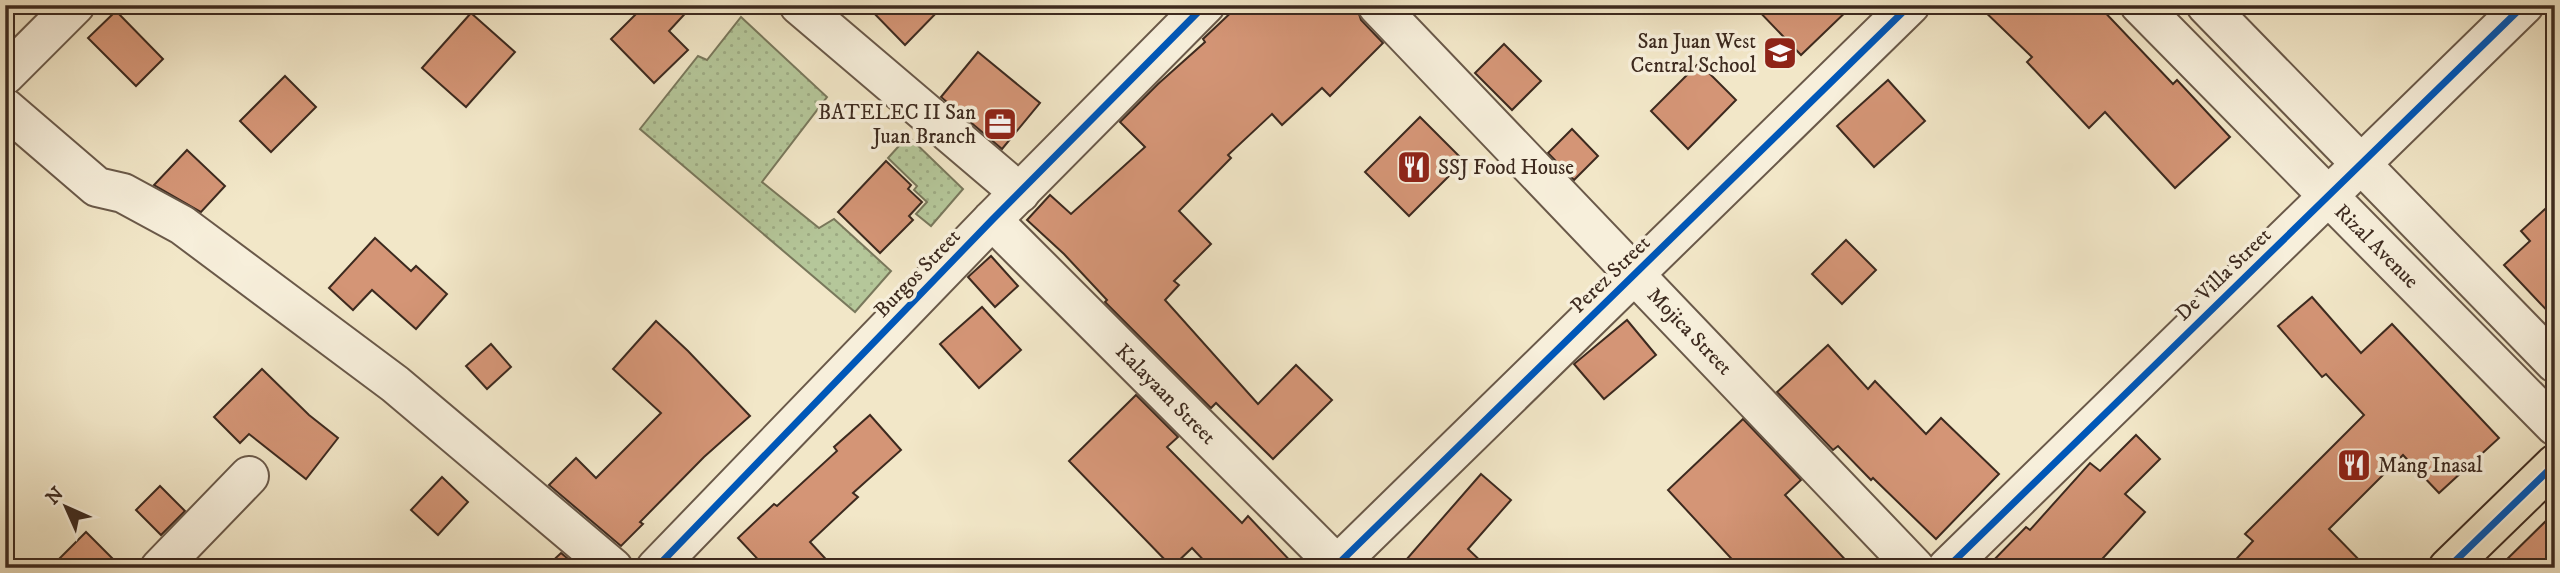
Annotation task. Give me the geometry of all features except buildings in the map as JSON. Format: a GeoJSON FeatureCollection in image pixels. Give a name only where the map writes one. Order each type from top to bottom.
{"type":"FeatureCollection","features":[{"type":"Feature","properties":{"kind":"main road"},"geometry":{"type":"LineString","coordinates":[[2448,568],[2555,464]]}},
{"type":"Feature","properties":{"kind":"street"},"geometry":{"type":"LineString","coordinates":[[5,75],[75,5]]}},
{"type":"Feature","properties":{"kind":"street"},"geometry":{"type":"LineString","coordinates":[[799,5],[1020,193]]}},
{"type":"Feature","properties":{"kind":"street","name":"Burgos Street"},"geometry":{"type":"LineString","coordinates":[[657,567],[992,220],[1205,5]]}},
{"type":"Feature","properties":{"kind":"street","name":"Mojica Street"},"geometry":{"type":"LineString","coordinates":[[1377,5],[1915,568]]}},
{"type":"Feature","properties":{"kind":"street","name":"Perez Street"},"geometry":{"type":"LineString","coordinates":[[1337,567],[1910,5]]}},
{"type":"Feature","properties":{"kind":"street","name":"Rizal Avenue"},"geometry":{"type":"LineString","coordinates":[[2140,5],[2555,426]]}},
{"type":"Feature","properties":{"kind":"street"},"geometry":{"type":"LineString","coordinates":[[2206,5],[2555,363]]}},
{"type":"Feature","properties":{"kind":"street","name":"De Villa Street"},"geometry":{"type":"LineString","coordinates":[[1947,568],[2524,5]]}},
{"type":"Feature","properties":{"kind":"street"},"geometry":{"type":"LineString","coordinates":[[5,108],[97,187],[123,193],[182,225],[394,384],[612,568]]}},
{"type":"Feature","properties":{"kind":"street","name":"Kalayaan Street"},"geometry":{"type":"LineString","coordinates":[[992,220],[1337,567]]}},
{"type":"Feature","properties":{"kind":"street"},"geometry":{"type":"LineString","coordinates":[[160,568],[249,475]]}},
{"type":"Feature","properties":{"kind":"green space"},"geometry":{"type":"Polygon","coordinates":[[[741,17],[827,97],[762,182],[819,228],[834,219],[891,271],[855,312],[640,129],[698,56],[707,60],[741,17]]]}},
{"type":"Feature","properties":{"kind":"green space"},"geometry":{"type":"Polygon","coordinates":[[[908,136],[963,189],[931,226],[916,214],[927,202],[914,190],[917,186],[888,158],[908,136]]]}},
{"type":"Feature","properties":{"kind":"cycle path"},"geometry":{"type":"LineString","coordinates":[[656,568],[992,220],[1205,5]]}},
{"type":"Feature","properties":{"kind":"cycle path"},"geometry":{"type":"LineString","coordinates":[[1334,568],[1910,5]]}},
{"type":"Feature","properties":{"kind":"cycle path"},"geometry":{"type":"LineString","coordinates":[[1947,568],[2524,5]]}},
{"type":"Feature","properties":{"kind":"cycle path"},"geometry":{"type":"LineString","coordinates":[[2448,568],[2555,464]]}},
{"type":"Feature","properties":{"kind":"place","name":"San Juan West Central School"},"geometry":{"type":"Point","coordinates":[1780,53]}},
{"type":"Feature","properties":{"kind":"place","name":"BATELEC II San Juan Branch"},"geometry":{"type":"Point","coordinates":[1000,124]}},
{"type":"Feature","properties":{"kind":"place","name":"SSJ Food House"},"geometry":{"type":"Point","coordinates":[1414,167]}},
{"type":"Feature","properties":{"kind":"place","name":"Mang Inasal"},"geometry":{"type":"Point","coordinates":[2354,465]}}]}
